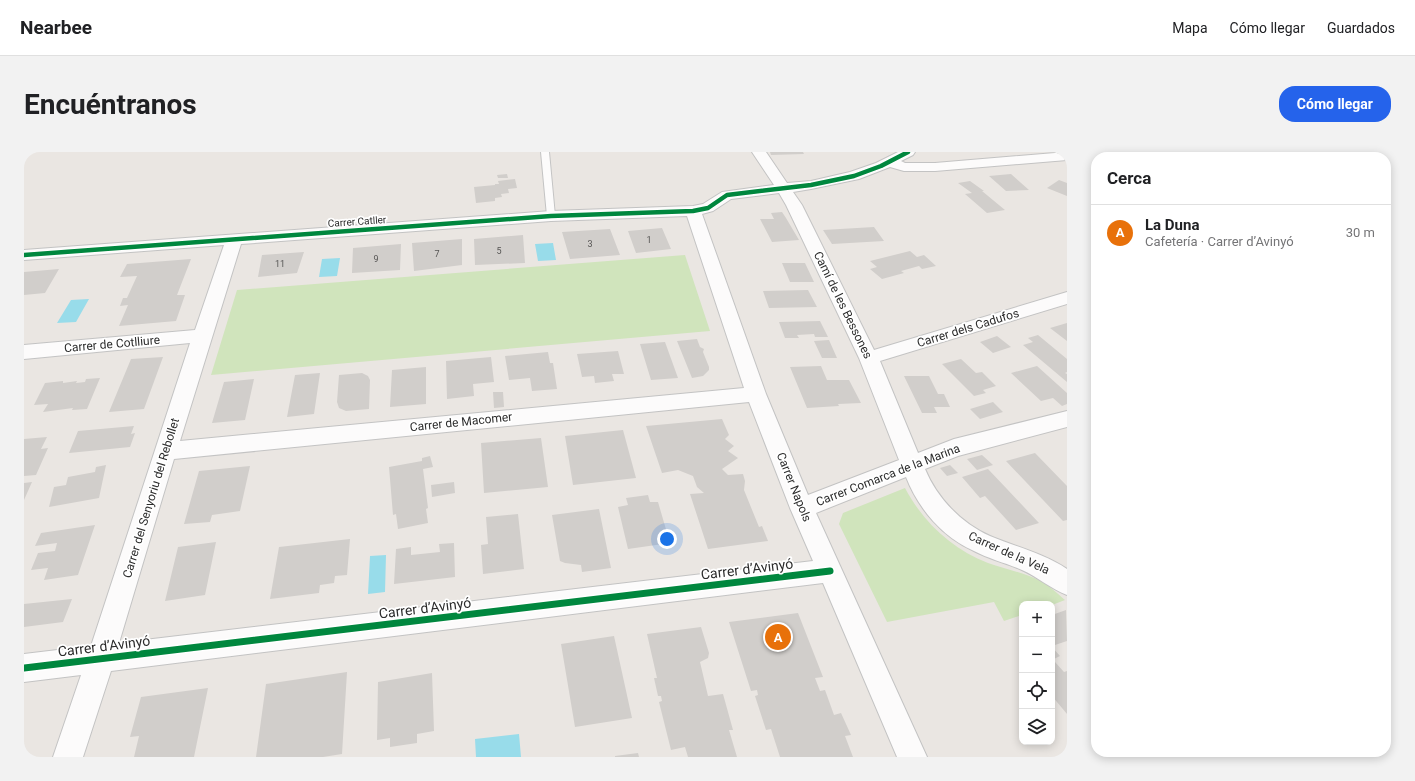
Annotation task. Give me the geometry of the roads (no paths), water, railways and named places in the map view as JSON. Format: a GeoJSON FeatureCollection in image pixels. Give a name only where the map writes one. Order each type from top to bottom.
{"type":"FeatureCollection","features":[{"type":"Feature","properties":{"kind":"street","name":"Camí de les Bessones"},"geometry":{"type":"LineString","coordinates":[[759,152],[798,212],[869,358],[912,464]]}},
{"type":"Feature","properties":{"kind":"street","name":"Carrer Catller"},"geometry":{"type":"LineString","coordinates":[[24,255],[551,216],[693,211],[708,208],[727,195],[811,186],[838,180],[871,170],[908,152]]}},
{"type":"Feature","properties":{"kind":"street"},"geometry":{"type":"LineString","coordinates":[[889,162],[904,167],[935,167],[1067,156]]}},
{"type":"Feature","properties":{"kind":"street","name":"Carrer Napols"},"geometry":{"type":"LineString","coordinates":[[693,211],[756,394],[802,508],[912,757]]}},
{"type":"Feature","properties":{"kind":"street","name":"Carrer del Senyoriu del Rebollet"},"geometry":{"type":"LineString","coordinates":[[68,757],[102,659],[201,336],[234,240]]}},
{"type":"Feature","properties":{"kind":"street","name":"Carrer dels Cadufos"},"geometry":{"type":"LineString","coordinates":[[869,358],[1067,298]]}},
{"type":"Feature","properties":{"kind":"street","name":"Carrer de Cotlliure"},"geometry":{"type":"LineString","coordinates":[[24,352],[201,336]]}},
{"type":"Feature","properties":{"kind":"street","name":"Carrer de Macomer"},"geometry":{"type":"LineString","coordinates":[[166,451],[756,394]]}},
{"type":"Feature","properties":{"kind":"street","name":"Carrer Comarca de la Marina"},"geometry":{"type":"LineString","coordinates":[[802,508],[954,448],[1067,419]]}},
{"type":"Feature","properties":{"kind":"street","name":"Carrer de la Vela"},"geometry":{"type":"LineString","coordinates":[[912,464],[922,489],[933,505],[958,528],[983,544],[1048,570],[1067,583]]}},
{"type":"Feature","properties":{"kind":"street","name":"Carrer d’Avinyó"},"geometry":{"type":"LineString","coordinates":[[24,668],[830,571]]}},
{"type":"Feature","properties":{"kind":"lane"},"geometry":{"type":"LineString","coordinates":[[545,152],[551,216]]}},
{"type":"Feature","properties":{"kind":"water"},"geometry":{"type":"Polygon","coordinates":[[[553,243],[556,260],[538,261],[535,244],[553,243]]]}},
{"type":"Feature","properties":{"kind":"water"},"geometry":{"type":"Polygon","coordinates":[[[340,258],[337,276],[319,277],[322,259],[340,258]]]}},
{"type":"Feature","properties":{"kind":"water"},"geometry":{"type":"Polygon","coordinates":[[[89,299],[76,322],[57,323],[71,300],[89,299]]]}},
{"type":"Feature","properties":{"kind":"water"},"geometry":{"type":"Polygon","coordinates":[[[386,555],[385,592],[368,594],[370,556],[386,555]]]}},
{"type":"Feature","properties":{"kind":"water"},"geometry":{"type":"Polygon","coordinates":[[[519,734],[521,757],[476,757],[475,739],[519,734]]]}},
{"type":"Feature","properties":{"kind":"place","name":"La Duna"},"geometry":{"type":"Point","coordinates":[778,637]}}]}
